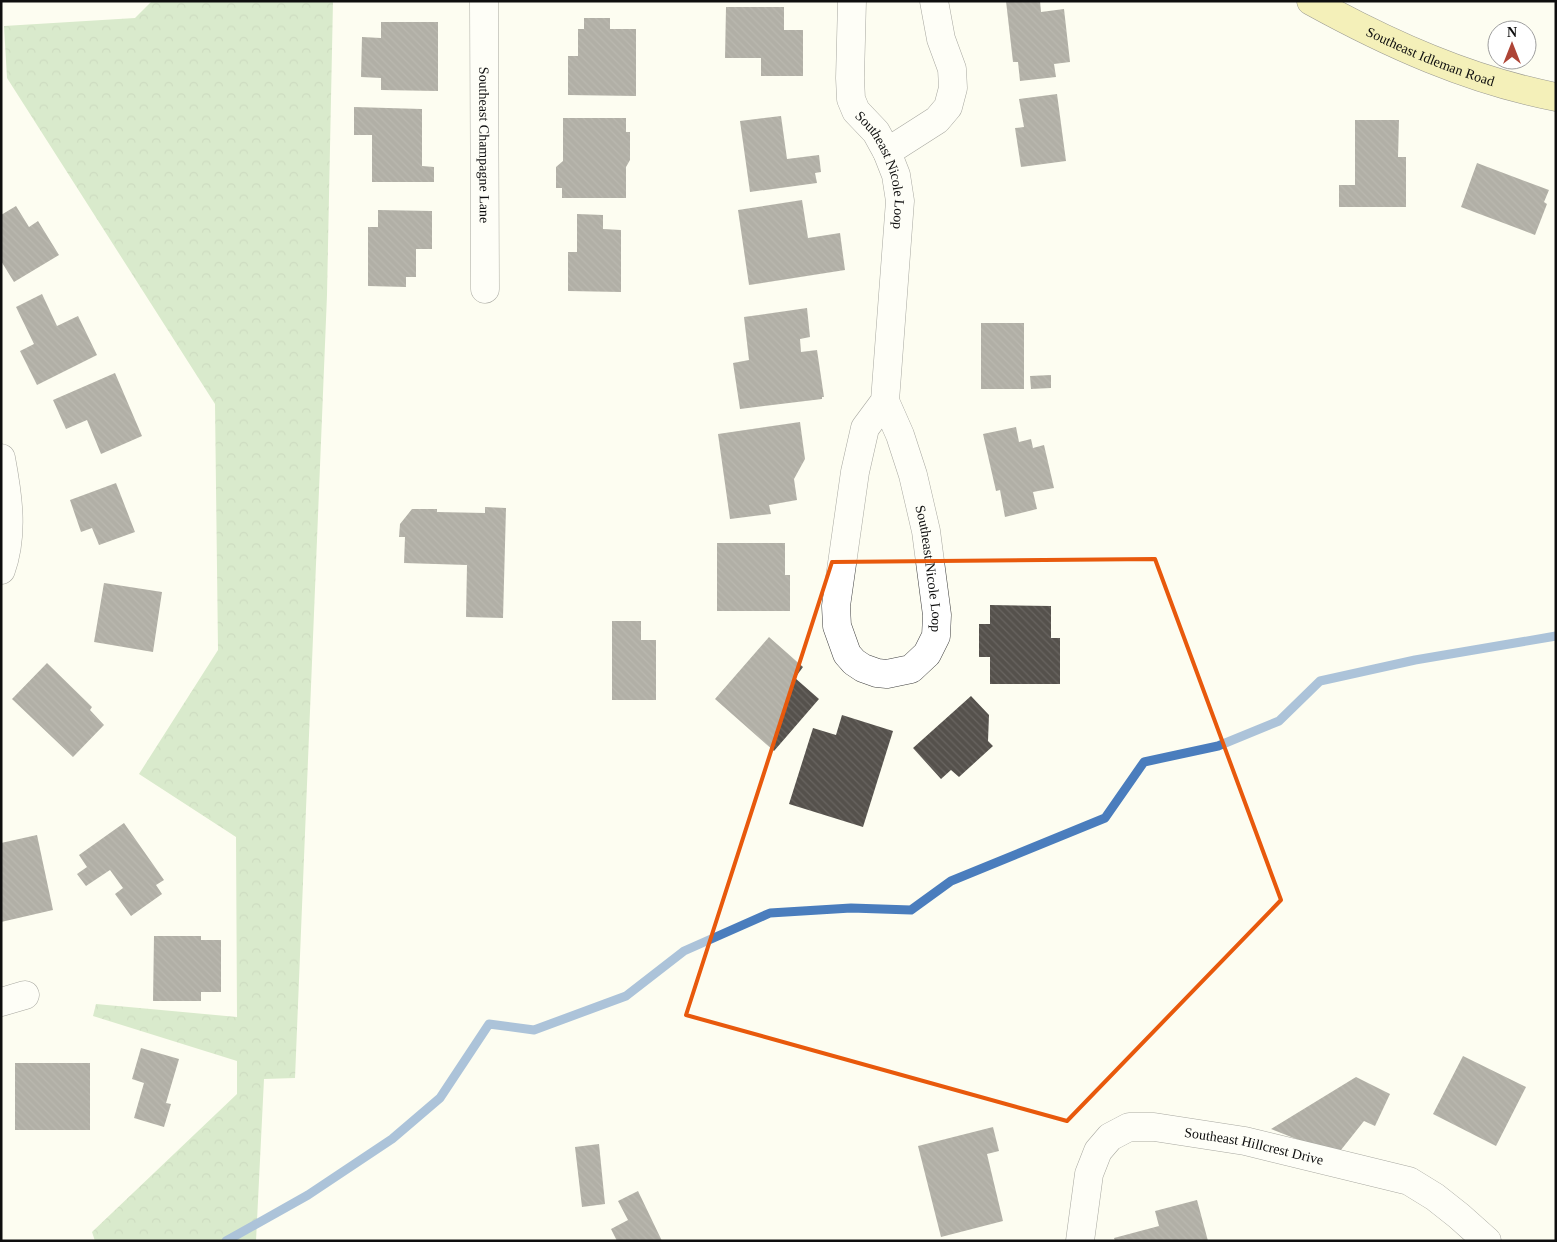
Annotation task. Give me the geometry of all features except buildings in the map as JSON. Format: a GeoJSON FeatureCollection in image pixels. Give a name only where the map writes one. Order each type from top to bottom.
{"type":"FeatureCollection","features":[{"type":"Feature","properties":{"kind":"main road","name":"Southeast Idleman Road"},"geometry":{"type":"LineString","coordinates":[[1311,1],[1358,26],[1438,63],[1492,82],[1556,97]]}},
{"type":"Feature","properties":{"kind":"street","name":"Southeast Champagne Lane"},"geometry":{"type":"LineString","coordinates":[[484,1],[484,289]]}},
{"type":"Feature","properties":{"kind":"street","name":"Southeast Nicole Loop"},"geometry":{"type":"LineString","coordinates":[[852,1],[850,78],[852,99],[856,111],[876,132],[887,152],[896,175],[900,201],[885,401],[900,435],[926,531],[937,615],[936,636],[926,654],[911,669],[887,674],[863,668],[847,654],[837,626],[836,606],[855,472],[865,428],[885,401]]}},
{"type":"Feature","properties":{"kind":"street"},"geometry":{"type":"LineString","coordinates":[[887,152],[937,120],[948,107],[953,88],[952,70],[941,39],[934,1]]}},
{"type":"Feature","properties":{"kind":"street"},"geometry":{"type":"LineString","coordinates":[[1,458],[7,486],[10,522],[5,560],[1,570]]}},
{"type":"Feature","properties":{"kind":"street","name":"Southeast Hillcrest Drive"},"geometry":{"type":"LineString","coordinates":[[1080,1241],[1089,1174],[1098,1151],[1110,1137],[1129,1128],[1154,1127],[1245,1142],[1409,1181],[1460,1216],[1487,1241]]}},
{"type":"Feature","properties":{"kind":"highlighted area"},"geometry":{"type":"Polygon","coordinates":[[[1155,559],[1281,900],[1067,1121],[686,1015],[832,562],[1155,559]]]}},
{"type":"Feature","properties":{"kind":"green space"},"geometry":{"type":"Polygon","coordinates":[[[152,1],[333,1],[327,295],[295,1078],[264,1079],[256,1241],[95,1241],[92,1232],[237,1094],[237,1061],[93,1016],[96,1004],[237,1017],[236,837],[139,774],[218,650],[215,404],[7,78],[4,26],[135,18],[152,1]]]}},
{"type":"Feature","properties":{"kind":"waterway"},"geometry":{"type":"LineString","coordinates":[[226,1241],[308,1195],[392,1139],[440,1098],[489,1024],[534,1030],[626,996],[684,951],[770,913],[851,908],[911,910],[951,881],[1105,818],[1144,762],[1218,746],[1279,721],[1320,681],[1415,660],[1556,636]]}}]}
